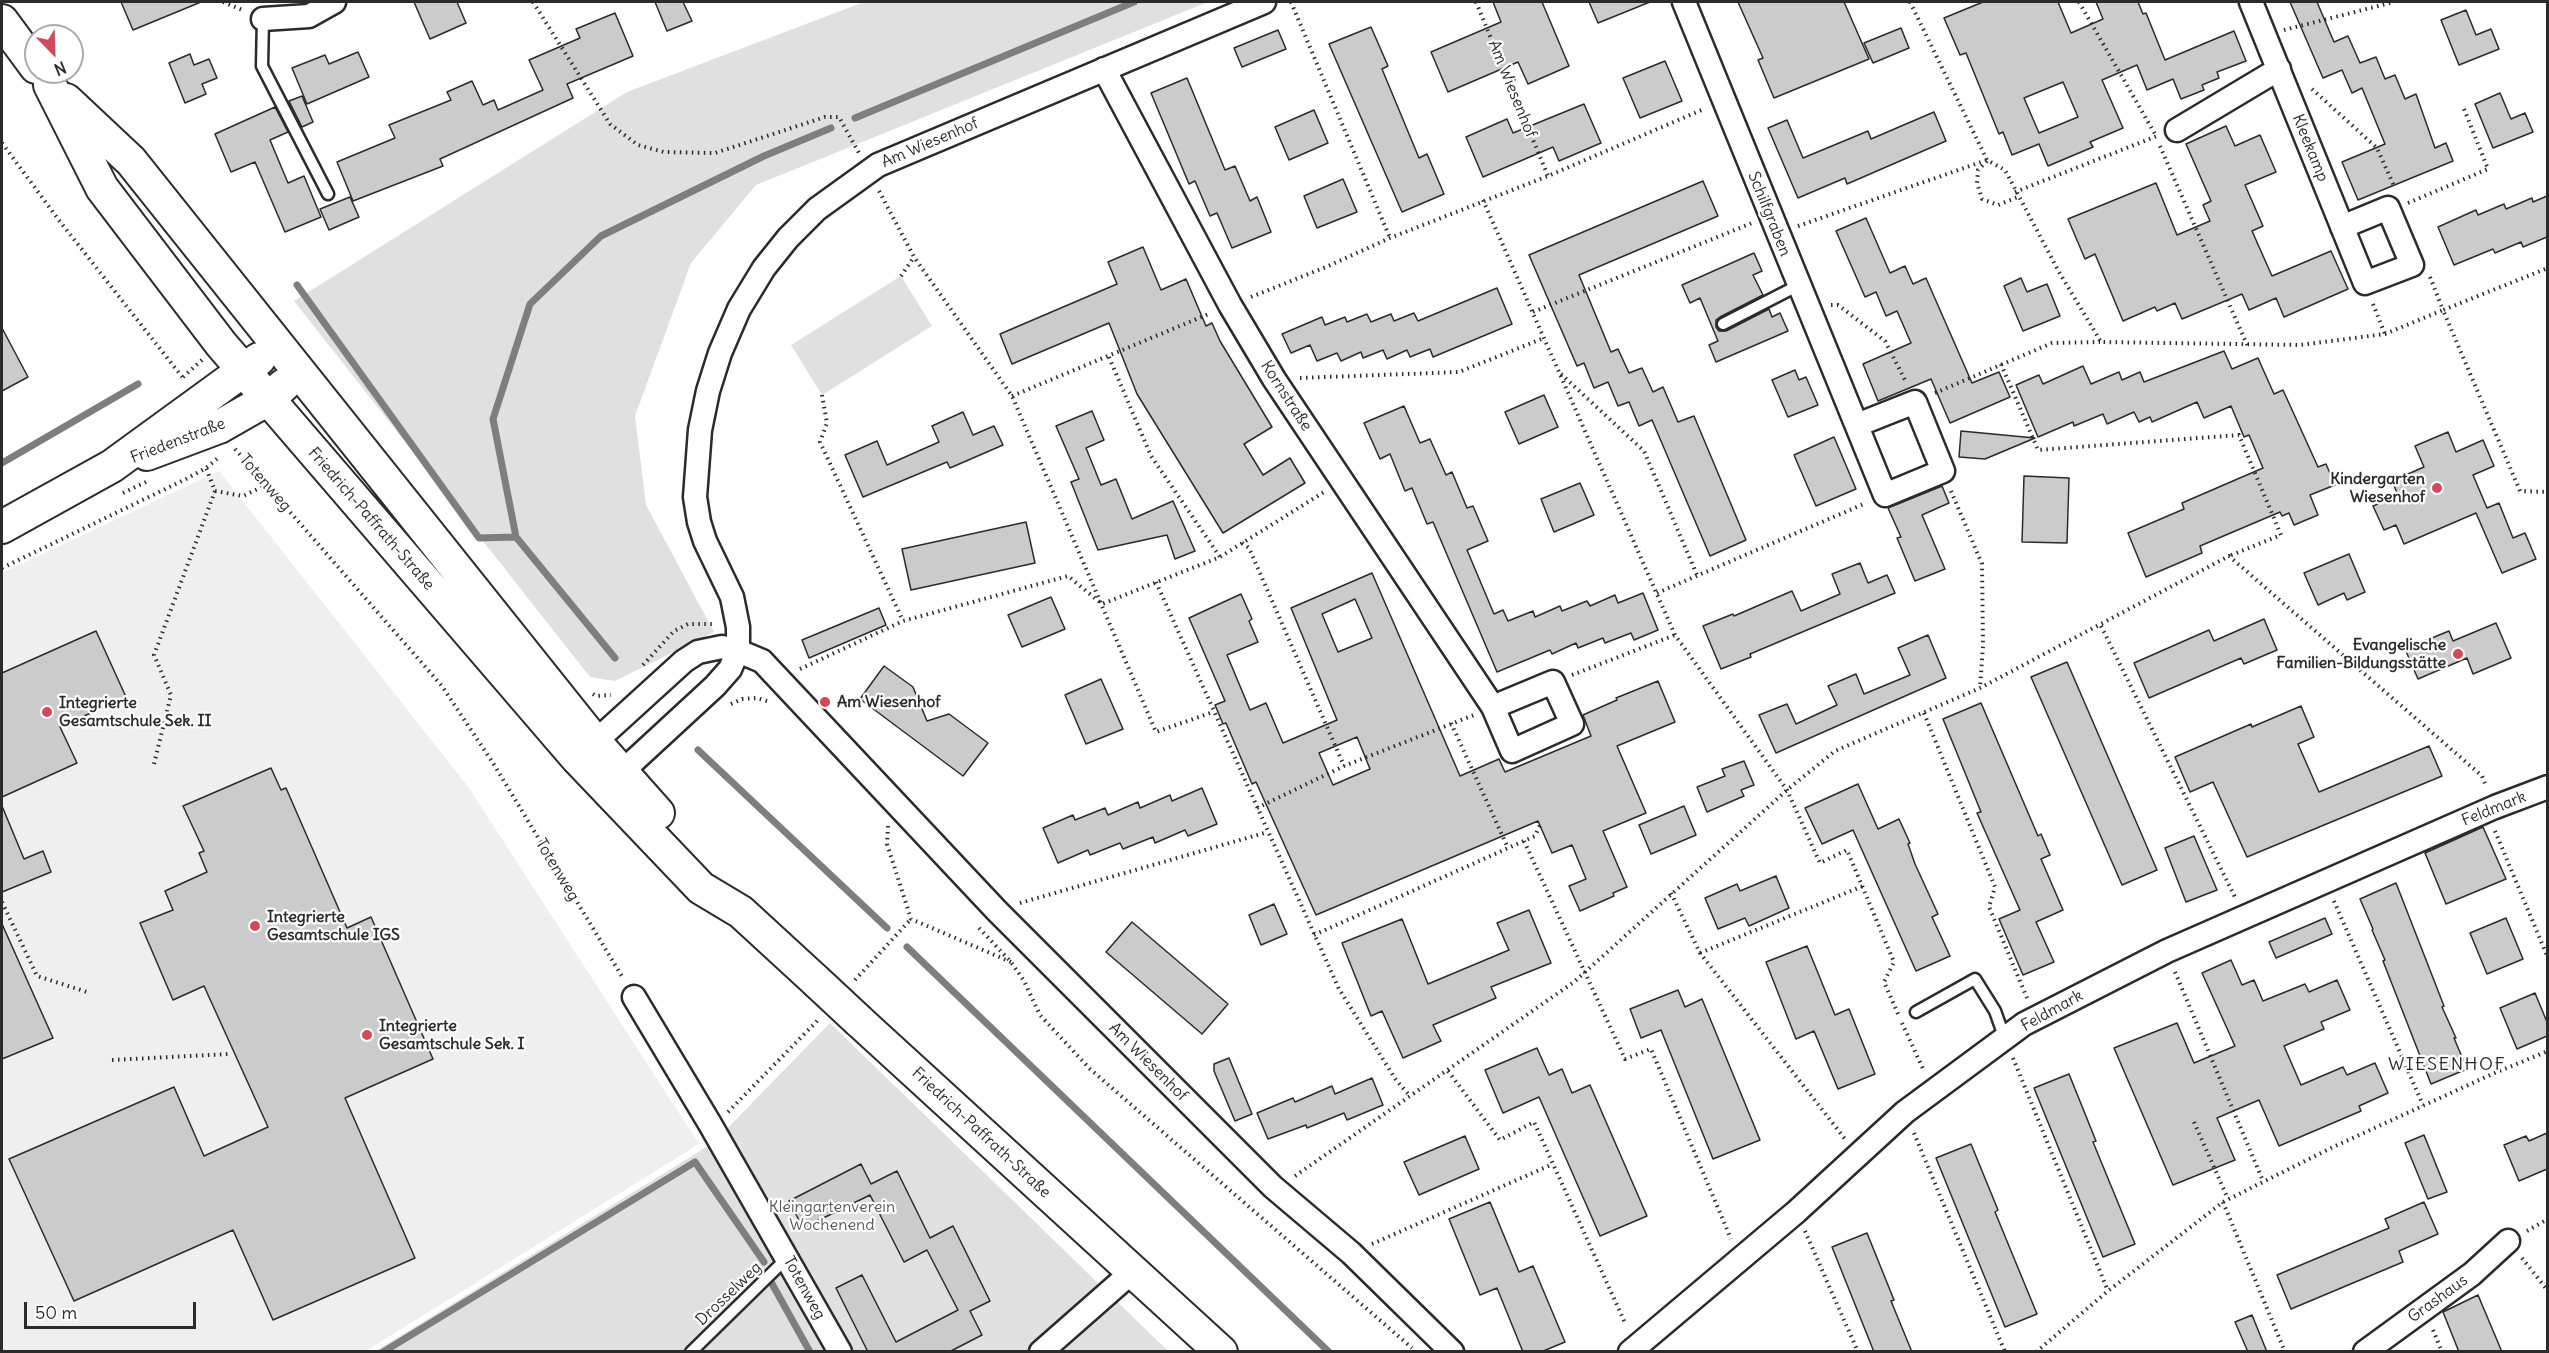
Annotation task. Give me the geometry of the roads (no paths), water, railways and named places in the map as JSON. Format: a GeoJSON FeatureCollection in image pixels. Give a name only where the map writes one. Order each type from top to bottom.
{"type":"FeatureCollection","features":[{"type":"Feature","properties":{"kind":"main road","name":"Friedrich-Paffrath-Straße"},"geometry":{"type":"LineString","coordinates":[[2,21],[24,50]]}},
{"type":"Feature","properties":{"kind":"main road","name":"Friedrich-Paffrath-Straße"},"geometry":{"type":"LineString","coordinates":[[47,84],[102,188],[220,344],[614,780],[701,888],[741,912],[1221,1352]]}},
{"type":"Feature","properties":{"kind":"main road","name":"Friedrich-Paffrath-Straße"},"geometry":{"type":"LineString","coordinates":[[52,84],[131,161],[278,343],[586,750]]}},
{"type":"Feature","properties":{"kind":"main road","name":"Friedenstraße"},"geometry":{"type":"LineString","coordinates":[[2,527],[112,466],[244,371],[278,343]]}},
{"type":"Feature","properties":{"kind":"main road","name":"Friedenstraße"},"geometry":{"type":"LineString","coordinates":[[112,466],[225,436],[300,371]]}},
{"type":"Feature","properties":{"kind":"street"},"geometry":{"type":"LineString","coordinates":[[263,19],[309,16],[334,2]]}},
{"type":"Feature","properties":{"kind":"street","name":"Am Wiesenhof"},"geometry":{"type":"LineString","coordinates":[[614,780],[715,686],[730,669],[738,651],[738,627],[732,597],[705,541],[699,522],[695,497],[700,429],[708,391],[720,353],[739,309],[764,268],[788,238],[865,165],[878,165],[1264,2]]}},
{"type":"Feature","properties":{"kind":"street","name":"Schilfgraben"},"geometry":{"type":"LineString","coordinates":[[1684,2],[1884,495],[1943,471],[1915,402],[1857,425]]}},
{"type":"Feature","properties":{"kind":"street","name":"Kleekamp"},"geometry":{"type":"LineString","coordinates":[[2251,2],[2279,69],[2342,227],[2365,283],[2412,265],[2388,208],[2342,227]]}},
{"type":"Feature","properties":{"kind":"street","name":"Kornstraße"},"geometry":{"type":"LineString","coordinates":[[1104,69],[1230,305],[1274,379],[1493,707],[1512,751],[1572,724],[1553,682],[1493,707]]}},
{"type":"Feature","properties":{"kind":"street"},"geometry":{"type":"LineString","coordinates":[[2167,133],[2279,69]]}},
{"type":"Feature","properties":{"kind":"street","name":"Am Wiesenhof"},"geometry":{"type":"LineString","coordinates":[[586,750],[684,661],[698,652],[722,647],[738,651],[762,662],[997,911],[1273,1187],[1351,1253],[1452,1352]]}},
{"type":"Feature","properties":{"kind":"street","name":"Feldmark"},"geometry":{"type":"LineString","coordinates":[[1633,1349],[1796,1212],[1905,1112],[2036,1018],[2167,951],[2490,809],[2547,787]]}},
{"type":"Feature","properties":{"kind":"street","name":"Totenweg"},"geometry":{"type":"LineString","coordinates":[[634,997],[710,1124],[840,1352]]}},
{"type":"Feature","properties":{"kind":"street","name":"Grashaus"},"geometry":{"type":"LineString","coordinates":[[2365,1352],[2472,1274],[2508,1241]]}},
{"type":"Feature","properties":{"kind":"street"},"geometry":{"type":"LineString","coordinates":[[1041,1352],[1132,1272]]}},
{"type":"Feature","properties":{"kind":"lane"},"geometry":{"type":"LineString","coordinates":[[263,19],[261,66],[328,194]]}},
{"type":"Feature","properties":{"kind":"lane"},"geometry":{"type":"LineString","coordinates":[[1723,324],[1799,285]]}},
{"type":"Feature","properties":{"kind":"lane"},"geometry":{"type":"LineString","coordinates":[[1916,1012],[1975,979],[1995,1011],[2005,1040]]}},
{"type":"Feature","properties":{"kind":"lane","name":"Drosselweg"},"geometry":{"type":"LineString","coordinates":[[691,1352],[787,1257]]}},
{"type":"Feature","properties":{"kind":"waterway"},"geometry":{"type":"LineString","coordinates":[[855,118],[1134,2]]}},
{"type":"Feature","properties":{"kind":"waterway"},"geometry":{"type":"LineString","coordinates":[[615,658],[516,537],[493,419],[530,304],[601,236],[764,156],[831,128]]}},
{"type":"Feature","properties":{"kind":"waterway"},"geometry":{"type":"LineString","coordinates":[[297,285],[479,538],[516,537]]}},
{"type":"Feature","properties":{"kind":"waterway"},"geometry":{"type":"LineString","coordinates":[[2,463],[138,384]]}},
{"type":"Feature","properties":{"kind":"waterway"},"geometry":{"type":"LineString","coordinates":[[698,750],[887,928]]}},
{"type":"Feature","properties":{"kind":"waterway"},"geometry":{"type":"LineString","coordinates":[[907,947],[1329,1352]]}},
{"type":"Feature","properties":{"kind":"waterway"},"geometry":{"type":"LineString","coordinates":[[383,1352],[695,1162],[764,1262]]}},
{"type":"Feature","properties":{"kind":"waterway"},"geometry":{"type":"LineString","coordinates":[[771,1282],[810,1352]]}},
{"type":"Feature","properties":{"kind":"place","name":"Kindergarten Wiesenhof"},"geometry":{"type":"Point","coordinates":[2437,488]}},
{"type":"Feature","properties":{"kind":"place","name":"Evangelische Familien-Bildungsstätte"},"geometry":{"type":"Point","coordinates":[2458,654]}},
{"type":"Feature","properties":{"kind":"place","name":"Am Wiesenhof"},"geometry":{"type":"Point","coordinates":[825,702]}},
{"type":"Feature","properties":{"kind":"place","name":"Integrierte Gesamtschule Sek. II"},"geometry":{"type":"Point","coordinates":[47,712]}},
{"type":"Feature","properties":{"kind":"place","name":"Integrierte Gesamtschule IGS"},"geometry":{"type":"Point","coordinates":[255,926]}},
{"type":"Feature","properties":{"kind":"place","name":"Integrierte Gesamtschule Sek. I"},"geometry":{"type":"Point","coordinates":[367,1035]}},
{"type":"Feature","properties":{"kind":"district","name":"WIESENHOF"},"geometry":{"type":"Point","coordinates":[2447,1065]}},
{"type":"Feature","properties":{"kind":"park label","name":"Kleingartenverein Wochenend"},"geometry":{"type":"Point","coordinates":[832,1216]}}]}
